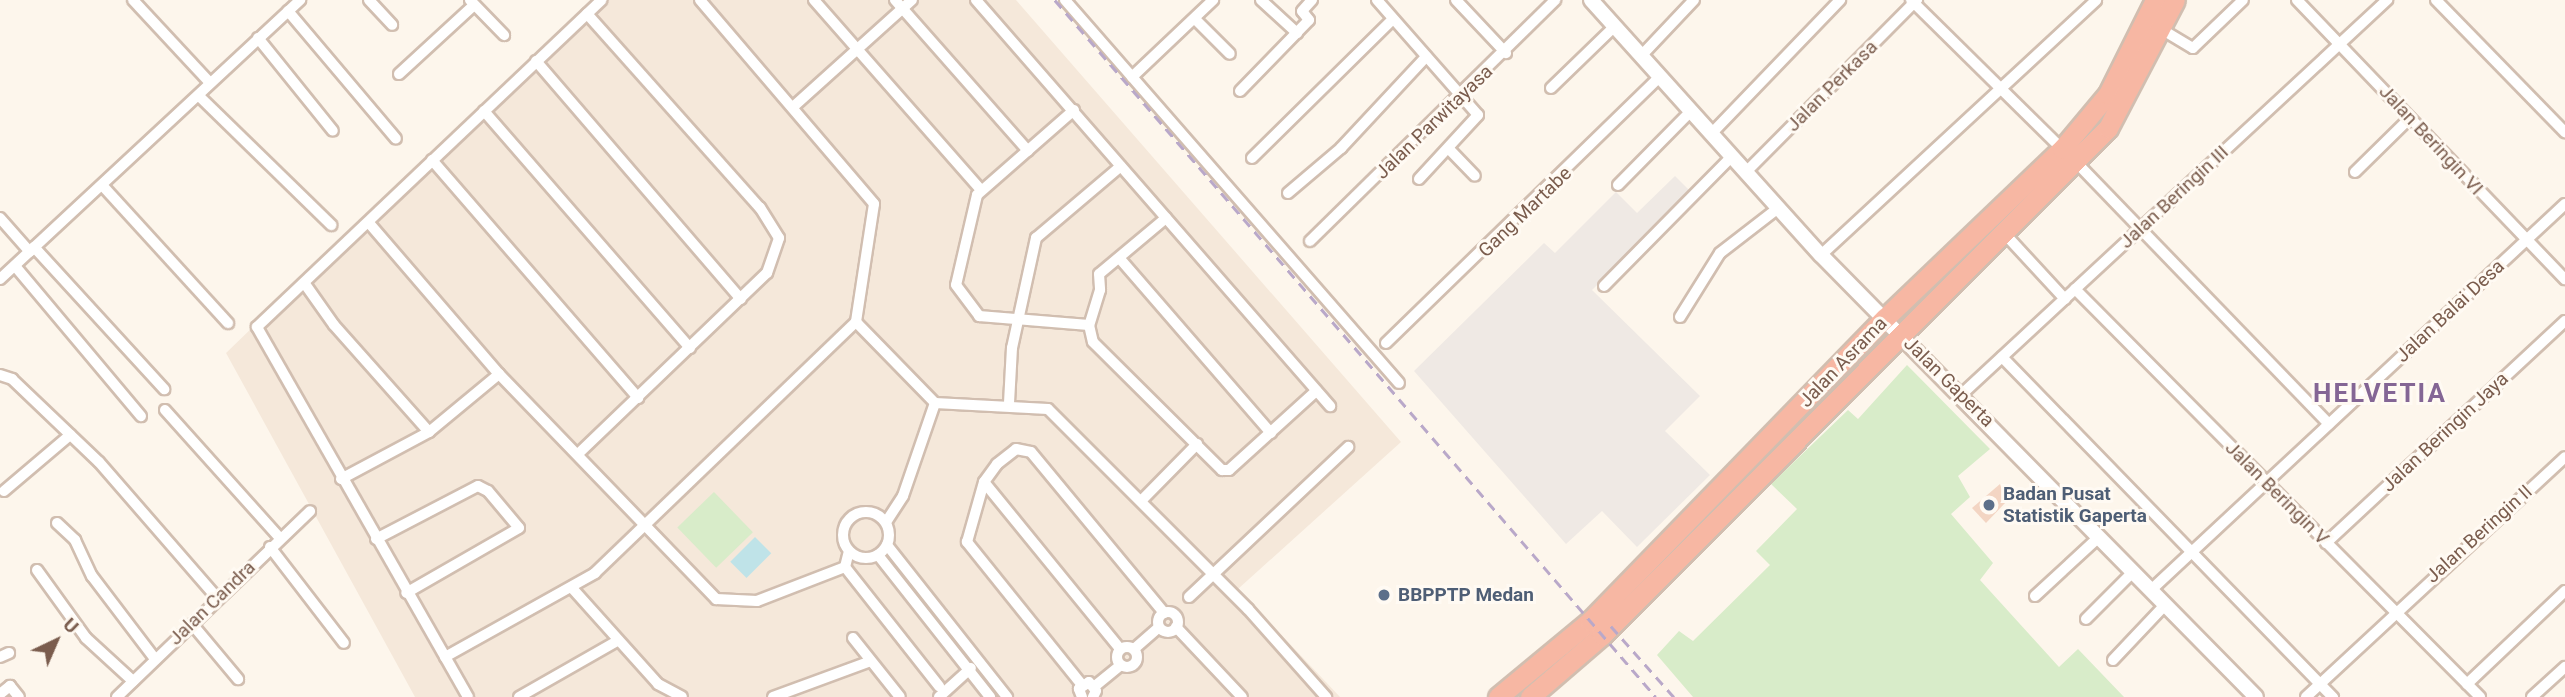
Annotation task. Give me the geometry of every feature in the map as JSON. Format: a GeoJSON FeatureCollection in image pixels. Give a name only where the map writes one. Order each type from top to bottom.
{"type":"FeatureCollection","features":[{"type":"Feature","properties":{"kind":"highway","name":"Jalan Asrama"},"geometry":{"type":"LineString","coordinates":[[1530,697],[1611,626],[1901,333],[2004,233],[2069,156],[2108,94],[2155,0]]}},
{"type":"Feature","properties":{"kind":"highway","name":"Jalan Asrama"},"geometry":{"type":"LineString","coordinates":[[1498,697],[1590,621],[1885,318],[2069,156],[2108,128],[2175,0]]}},
{"type":"Feature","properties":{"kind":"street"},"geometry":{"type":"LineString","coordinates":[[133,0],[210,83]]}},
{"type":"Feature","properties":{"kind":"street"},"geometry":{"type":"LineString","coordinates":[[369,0],[392,24]]}},
{"type":"Feature","properties":{"kind":"street"},"geometry":{"type":"LineString","coordinates":[[468,697],[258,332],[259,324],[305,284],[601,0]]}},
{"type":"Feature","properties":{"kind":"street"},"geometry":{"type":"LineString","coordinates":[[445,657],[572,587],[646,528],[856,322],[874,204],[700,0]]}},
{"type":"Feature","properties":{"kind":"street"},"geometry":{"type":"LineString","coordinates":[[814,0],[981,190]]}},
{"type":"Feature","properties":{"kind":"street"},"geometry":{"type":"LineString","coordinates":[[793,107],[858,50],[898,4],[912,0]]}},
{"type":"Feature","properties":{"kind":"street"},"geometry":{"type":"LineString","coordinates":[[976,0],[1330,407]]}},
{"type":"Feature","properties":{"kind":"street"},"geometry":{"type":"LineString","coordinates":[[1065,0],[1399,383]]}},
{"type":"Feature","properties":{"kind":"street"},"geometry":{"type":"LineString","coordinates":[[1132,77],[1213,0]]}},
{"type":"Feature","properties":{"kind":"street"},"geometry":{"type":"LineString","coordinates":[[1261,0],[1297,33]]}},
{"type":"Feature","properties":{"kind":"street"},"geometry":{"type":"LineString","coordinates":[[1240,90],[1309,19],[1302,11],[1312,0]]}},
{"type":"Feature","properties":{"kind":"street"},"geometry":{"type":"LineString","coordinates":[[1377,0],[1478,116],[1419,179]]}},
{"type":"Feature","properties":{"kind":"street"},"geometry":{"type":"LineString","coordinates":[[1456,0],[1506,53]]}},
{"type":"Feature","properties":{"kind":"street","name":"Jalan Parwitayasa"},"geometry":{"type":"LineString","coordinates":[[1310,241],[1506,53],[1555,0]]}},
{"type":"Feature","properties":{"kind":"street","name":"Jalan Gaperta"},"geometry":{"type":"LineString","coordinates":[[1591,0],[1821,255],[1962,394],[2256,697]]}},
{"type":"Feature","properties":{"kind":"street"},"geometry":{"type":"LineString","coordinates":[[1641,56],[1694,0]]}},
{"type":"Feature","properties":{"kind":"street"},"geometry":{"type":"LineString","coordinates":[[1712,133],[1840,0]]}},
{"type":"Feature","properties":{"kind":"street"},"geometry":{"type":"LineString","coordinates":[[1821,255],[2096,0]]}},
{"type":"Feature","properties":{"kind":"street"},"geometry":{"type":"LineString","coordinates":[[2161,29],[2193,48],[2243,0]]}},
{"type":"Feature","properties":{"kind":"street","name":"Jalan Beringin VI"},"geometry":{"type":"LineString","coordinates":[[2297,0],[2565,279]]}},
{"type":"Feature","properties":{"kind":"street","name":"Jalan Beringin III"},"geometry":{"type":"LineString","coordinates":[[1962,394],[2386,0]]}},
{"type":"Feature","properties":{"kind":"street"},"geometry":{"type":"LineString","coordinates":[[2436,0],[2565,132]]}},
{"type":"Feature","properties":{"kind":"street"},"geometry":{"type":"LineString","coordinates":[[1914,1],[2329,424]]}},
{"type":"Feature","properties":{"kind":"street","name":"Jalan Perkasa"},"geometry":{"type":"LineString","coordinates":[[1746,172],[1914,1]]}},
{"type":"Feature","properties":{"kind":"street"},"geometry":{"type":"LineString","coordinates":[[399,74],[472,2],[504,35]]}},
{"type":"Feature","properties":{"kind":"street"},"geometry":{"type":"LineString","coordinates":[[0,279],[199,96],[294,4],[396,139]]}},
{"type":"Feature","properties":{"kind":"street"},"geometry":{"type":"LineString","coordinates":[[898,4],[1028,151]]}},
{"type":"Feature","properties":{"kind":"street"},"geometry":{"type":"LineString","coordinates":[[578,454],[741,299],[774,262],[778,233],[587,14]]}},
{"type":"Feature","properties":{"kind":"street"},"geometry":{"type":"LineString","coordinates":[[1195,19],[1230,54]]}},
{"type":"Feature","properties":{"kind":"street"},"geometry":{"type":"LineString","coordinates":[[1252,158],[1393,19]]}},
{"type":"Feature","properties":{"kind":"street"},"geometry":{"type":"LineString","coordinates":[[1551,88],[1614,27]]}},
{"type":"Feature","properties":{"kind":"street"},"geometry":{"type":"LineString","coordinates":[[258,38],[333,131]]}},
{"type":"Feature","properties":{"kind":"street"},"geometry":{"type":"LineString","coordinates":[[1288,193],[1346,144],[1426,57]]}},
{"type":"Feature","properties":{"kind":"street"},"geometry":{"type":"LineString","coordinates":[[536,61],[741,299]]}},
{"type":"Feature","properties":{"kind":"street","name":"Gang Martabe"},"geometry":{"type":"LineString","coordinates":[[1386,343],[1661,76]]}},
{"type":"Feature","properties":{"kind":"street"},"geometry":{"type":"LineString","coordinates":[[199,96],[331,225]]}},
{"type":"Feature","properties":{"kind":"street"},"geometry":{"type":"LineString","coordinates":[[1074,110],[981,190],[956,285],[979,316],[1089,325]]}},
{"type":"Feature","properties":{"kind":"street"},"geometry":{"type":"LineString","coordinates":[[484,111],[690,348]]}},
{"type":"Feature","properties":{"kind":"street"},"geometry":{"type":"LineString","coordinates":[[1618,185],[1691,111]]}},
{"type":"Feature","properties":{"kind":"street"},"geometry":{"type":"LineString","coordinates":[[2355,172],[2410,118]]}},
{"type":"Feature","properties":{"kind":"street"},"geometry":{"type":"LineString","coordinates":[[1449,149],[1475,176]]}},
{"type":"Feature","properties":{"kind":"street"},"geometry":{"type":"LineString","coordinates":[[1604,285],[1732,156]]}},
{"type":"Feature","properties":{"kind":"street"},"geometry":{"type":"LineString","coordinates":[[432,160],[638,398]]}},
{"type":"Feature","properties":{"kind":"street"},"geometry":{"type":"LineString","coordinates":[[1009,403],[1018,321],[1036,238],[1121,166]]}},
{"type":"Feature","properties":{"kind":"street"},"geometry":{"type":"LineString","coordinates":[[102,185],[228,323]]}},
{"type":"Feature","properties":{"kind":"street","name":"Jalan Balai Desa"},"geometry":{"type":"LineString","coordinates":[[2151,590],[2565,204]]}},
{"type":"Feature","properties":{"kind":"street"},"geometry":{"type":"LineString","coordinates":[[1680,317],[1720,253],[1784,216]]}},
{"type":"Feature","properties":{"kind":"street"},"geometry":{"type":"LineString","coordinates":[[0,218],[164,389]]}},
{"type":"Feature","properties":{"kind":"street"},"geometry":{"type":"LineString","coordinates":[[1166,218],[1121,260],[1098,274],[1100,290],[1089,325],[1093,341],[1226,470],[1316,391]]}},
{"type":"Feature","properties":{"kind":"street"},"geometry":{"type":"LineString","coordinates":[[369,223],[499,374],[646,528],[722,602],[757,601],[845,567]]}},
{"type":"Feature","properties":{"kind":"street"},"geometry":{"type":"LineString","coordinates":[[2004,233],[2065,299]]}},
{"type":"Feature","properties":{"kind":"street"},"geometry":{"type":"LineString","coordinates":[[1121,260],[1271,433]]}},
{"type":"Feature","properties":{"kind":"street"},"geometry":{"type":"LineString","coordinates":[[15,266],[142,415]]}},
{"type":"Feature","properties":{"kind":"street"},"geometry":{"type":"LineString","coordinates":[[305,284],[334,325],[429,432]]}},
{"type":"Feature","properties":{"kind":"street","name":"Jalan Beringin V"},"geometry":{"type":"LineString","coordinates":[[2075,289],[2480,697]]}},
{"type":"Feature","properties":{"kind":"street","name":"Jalan Beringin Jaya"},"geometry":{"type":"LineString","coordinates":[[2326,543],[2565,321]]}},
{"type":"Feature","properties":{"kind":"street"},"geometry":{"type":"LineString","coordinates":[[856,322],[936,403],[1009,403],[1048,409],[1213,573],[1326,697]]}},
{"type":"Feature","properties":{"kind":"street"},"geometry":{"type":"LineString","coordinates":[[2002,357],[2118,470],[2191,552],[2333,697]]}},
{"type":"Feature","properties":{"kind":"street"},"geometry":{"type":"LineString","coordinates":[[341,479],[429,432],[499,374]]}},
{"type":"Feature","properties":{"kind":"street"},"geometry":{"type":"LineString","coordinates":[[0,375],[12,379],[70,435],[218,599]]}},
{"type":"Feature","properties":{"kind":"street"},"geometry":{"type":"LineString","coordinates":[[936,403],[903,496],[886,522],[887,545],[1007,697]]}},
{"type":"Feature","properties":{"kind":"street"},"geometry":{"type":"LineString","coordinates":[[165,410],[279,537]]}},
{"type":"Feature","properties":{"kind":"street"},"geometry":{"type":"LineString","coordinates":[[4,491],[70,435]]}},
{"type":"Feature","properties":{"kind":"street"},"geometry":{"type":"LineString","coordinates":[[1141,501],[1197,444]]}},
{"type":"Feature","properties":{"kind":"street"},"geometry":{"type":"LineString","coordinates":[[1189,597],[1348,447]]}},
{"type":"Feature","properties":{"kind":"street"},"geometry":{"type":"LineString","coordinates":[[1133,649],[1135,663],[1121,665],[1094,692],[1082,685],[969,547],[966,536],[984,482],[1016,449],[1031,452],[1164,613],[1174,614],[1176,628],[1242,697]]}},
{"type":"Feature","properties":{"kind":"street","name":"Jalan Beringin II"},"geometry":{"type":"LineString","coordinates":[[2306,697],[2393,611],[2565,457]]}},
{"type":"Feature","properties":{"kind":"street"},"geometry":{"type":"LineString","coordinates":[[984,482],[1120,649],[1121,665]]}},
{"type":"Feature","properties":{"kind":"street"},"geometry":{"type":"LineString","coordinates":[[376,539],[478,486],[488,491],[519,528],[406,593]]}},
{"type":"Feature","properties":{"kind":"street"},"geometry":{"type":"LineString","coordinates":[[845,567],[849,551],[843,529],[851,516],[866,511],[886,522]]}},
{"type":"Feature","properties":{"kind":"street","name":"Jalan Candra"},"geometry":{"type":"LineString","coordinates":[[122,695],[279,537],[310,512]]}},
{"type":"Feature","properties":{"kind":"street"},"geometry":{"type":"LineString","coordinates":[[57,523],[75,540],[92,576],[155,659]]}},
{"type":"Feature","properties":{"kind":"street"},"geometry":{"type":"LineString","coordinates":[[2035,596],[2099,537]]}},
{"type":"Feature","properties":{"kind":"street"},"geometry":{"type":"LineString","coordinates":[[849,551],[863,558],[878,555],[887,545]]}},
{"type":"Feature","properties":{"kind":"street"},"geometry":{"type":"LineString","coordinates":[[270,547],[344,643]]}},
{"type":"Feature","properties":{"kind":"street"},"geometry":{"type":"LineString","coordinates":[[878,555],[990,697]]}},
{"type":"Feature","properties":{"kind":"street"},"geometry":{"type":"LineString","coordinates":[[845,567],[939,692],[978,662]]}},
{"type":"Feature","properties":{"kind":"street"},"geometry":{"type":"LineString","coordinates":[[37,569],[80,632],[133,681]]}},
{"type":"Feature","properties":{"kind":"street"},"geometry":{"type":"LineString","coordinates":[[2086,619],[2133,572]]}},
{"type":"Feature","properties":{"kind":"street"},"geometry":{"type":"LineString","coordinates":[[572,587],[617,641],[673,696]]}},
{"type":"Feature","properties":{"kind":"street"},"geometry":{"type":"LineString","coordinates":[[2467,684],[2565,591]]}},
{"type":"Feature","properties":{"kind":"street"},"geometry":{"type":"LineString","coordinates":[[2113,660],[2165,605]]}},
{"type":"Feature","properties":{"kind":"street"},"geometry":{"type":"LineString","coordinates":[[1120,649],[1133,649],[1159,627],[1164,613]]}},
{"type":"Feature","properties":{"kind":"street"},"geometry":{"type":"LineString","coordinates":[[192,624],[238,679]]}},
{"type":"Feature","properties":{"kind":"street"},"geometry":{"type":"LineString","coordinates":[[1159,627],[1168,632],[1176,628]]}},
{"type":"Feature","properties":{"kind":"street"},"geometry":{"type":"LineString","coordinates":[[853,638],[900,697]]}},
{"type":"Feature","properties":{"kind":"street"},"geometry":{"type":"LineString","coordinates":[[519,697],[617,641]]}},
{"type":"Feature","properties":{"kind":"street"},"geometry":{"type":"LineString","coordinates":[[773,697],[803,693],[871,661]]}},
{"type":"Feature","properties":{"kind":"street"},"geometry":{"type":"LineString","coordinates":[[2532,697],[2565,667]]}},
{"type":"Feature","properties":{"kind":"street"},"geometry":{"type":"LineString","coordinates":[[1082,685],[1082,697]]}},
{"type":"Feature","properties":{"kind":"street"},"geometry":{"type":"LineString","coordinates":[[1,693],[10,686],[19,697]]}},
{"type":"Feature","properties":{"kind":"shaded area"},"geometry":{"type":"Polygon","coordinates":[[[592,0],[1016,0],[1401,442],[1238,589],[1340,697],[415,697],[226,353],[592,0]]]}},
{"type":"Feature","properties":{"kind":"shaded area"},"geometry":{"type":"Polygon","coordinates":[[[1675,176],[1692,193],[1592,290],[1700,396],[1665,431],[1710,475],[1637,547],[1602,511],[1566,544],[1414,371],[1544,243],[1555,253],[1616,192],[1637,213],[1675,176]]]}},
{"type":"Feature","properties":{"kind":"green space"},"geometry":{"type":"Polygon","coordinates":[[[1907,365],[1990,449],[1958,476],[1970,497],[1951,514],[1993,563],[1980,580],[2059,667],[2078,649],[2124,697],[1693,697],[1657,655],[1679,631],[1693,641],[1770,565],[1756,551],[1797,509],[1771,484],[1848,410],[1858,419],[1907,365]]]}},
{"type":"Feature","properties":{"kind":"green space"},"geometry":{"type":"Polygon","coordinates":[[[714,492],[753,532],[716,568],[677,527],[714,492]]]}},
{"type":"Feature","properties":{"kind":"water"},"geometry":{"type":"Polygon","coordinates":[[[755,537],[771,553],[747,578],[730,562],[755,537]]]}},
{"type":"Feature","properties":{"kind":"building","name":"Badan Pusat Statistik Gaperta"},"geometry":{"type":"Polygon","coordinates":[[[2000,484],[2006,502],[1986,523],[1972,508],[2000,484]]]}},
{"type":"Feature","properties":{"kind":"railway"},"geometry":{"type":"LineString","coordinates":[[1055,0],[1656,697]]}},
{"type":"Feature","properties":{"kind":"railway"},"geometry":{"type":"LineString","coordinates":[[1611,626],[1674,697]]}},
{"type":"Feature","properties":{"kind":"place","name":"Badan Pusat Statistik Gaperta"},"geometry":{"type":"Point","coordinates":[1989,505]}},
{"type":"Feature","properties":{"kind":"place","name":"BBPPTP Medan"},"geometry":{"type":"Point","coordinates":[1384,595]}},
{"type":"Feature","properties":{"kind":"district","name":"HELVETIA"},"geometry":{"type":"Point","coordinates":[2380,394]}}]}
